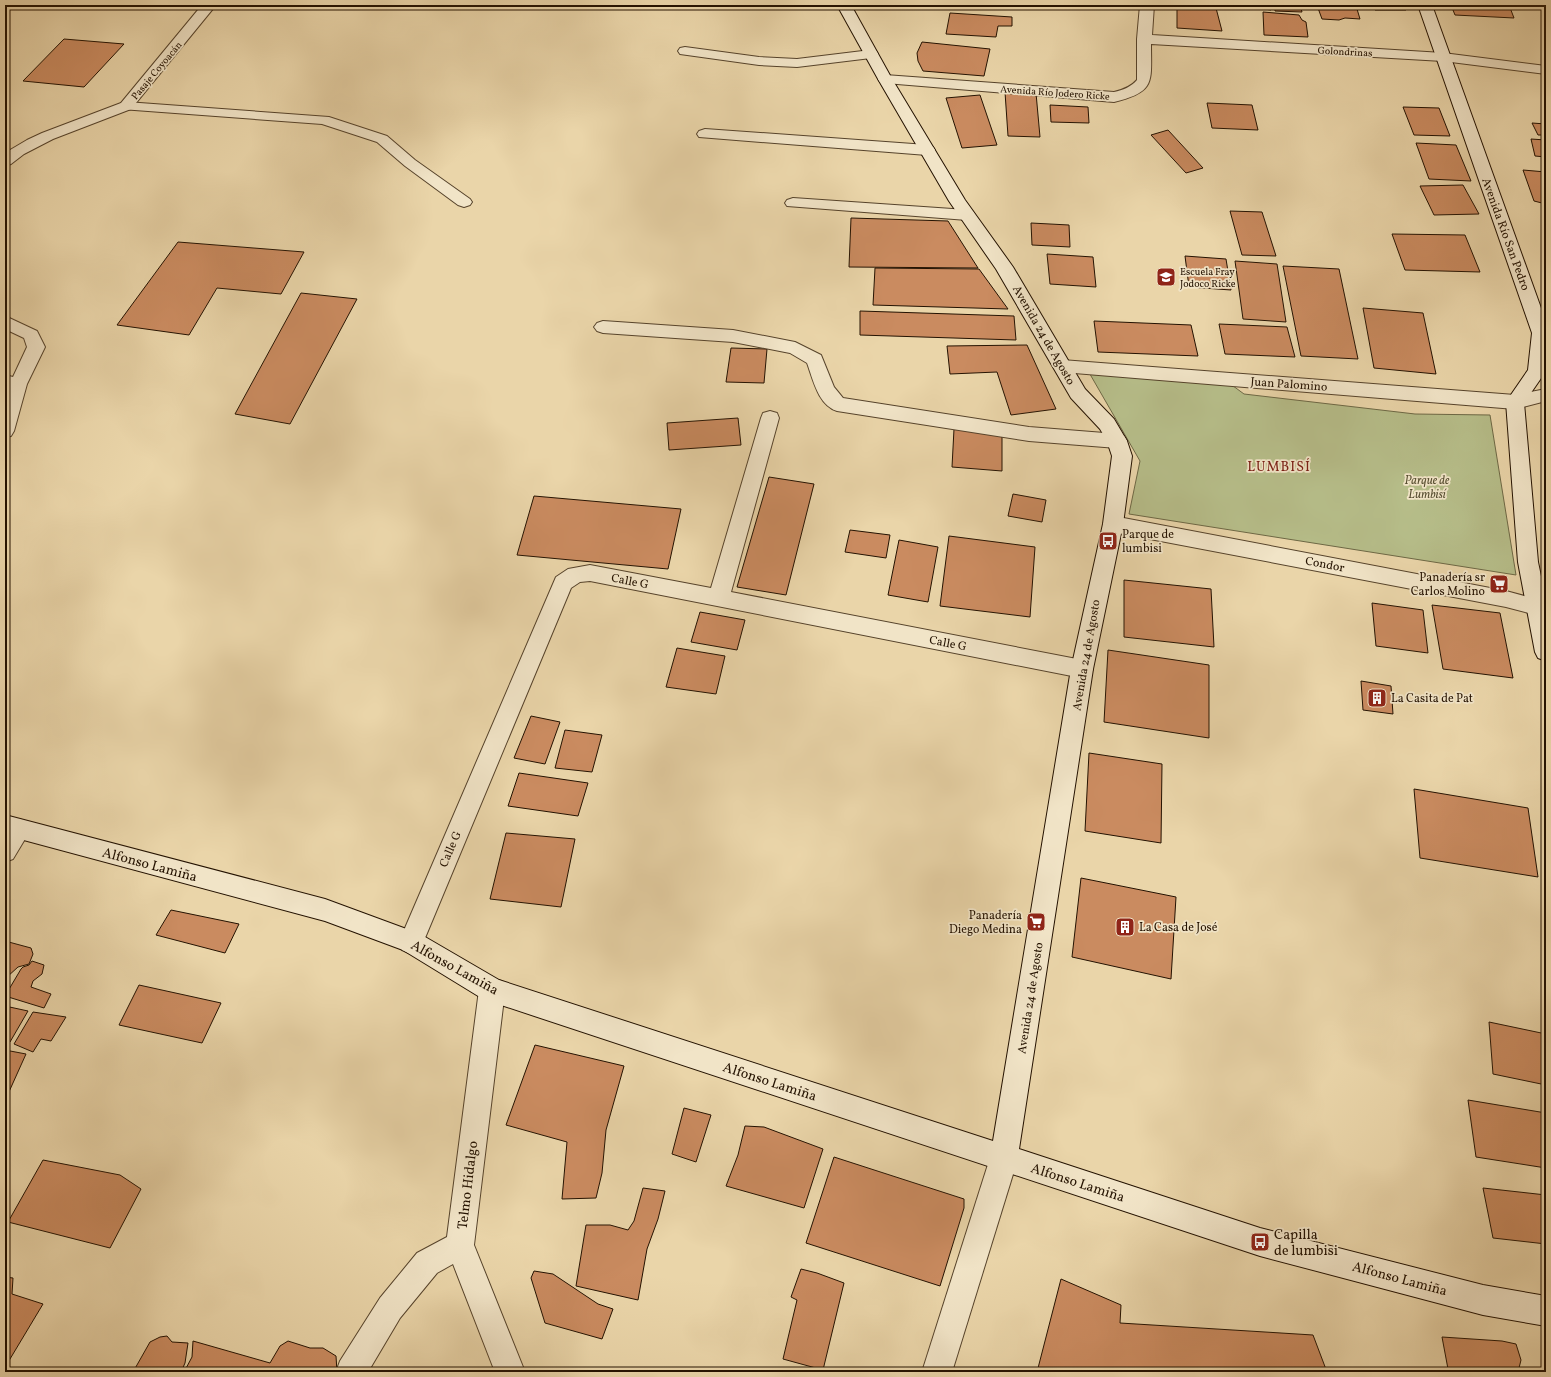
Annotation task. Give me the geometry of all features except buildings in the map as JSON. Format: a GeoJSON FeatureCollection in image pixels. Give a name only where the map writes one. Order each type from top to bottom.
{"type":"FeatureCollection","features":[{"type":"Feature","properties":{"kind":"street","name":"Pasaje Coyoacán"},"geometry":{"type":"LineString","coordinates":[[5,161],[17,151],[37,141],[110,114],[126,106],[210,5]]}},
{"type":"Feature","properties":{"kind":"street","name":"Avenida 24 de Agosto"},"geometry":{"type":"LineString","coordinates":[[844,5],[885,79],[967,215],[1004,267],[1078,393],[1107,424],[1117,441],[1122,456],[1113,524],[1106,547],[1082,670],[1004,1158],[937,1372]]}},
{"type":"Feature","properties":{"kind":"street","name":"Avenida Río Jodero Ricke"},"geometry":{"type":"LineString","coordinates":[[885,79],[1114,97],[1138,88],[1144,80],[1144,39],[1147,5]]}},
{"type":"Feature","properties":{"kind":"street","name":"Avenida Río San Pedro"},"geometry":{"type":"LineString","coordinates":[[1424,5],[1541,333],[1537,370],[1515,402]]}},
{"type":"Feature","properties":{"kind":"street","name":"Golondrinas"},"geometry":{"type":"LineString","coordinates":[[1144,39],[1442,57],[1546,70]]}},
{"type":"Feature","properties":{"kind":"street"},"geometry":{"type":"LineString","coordinates":[[685,51],[759,61],[797,63],[871,54]]}},
{"type":"Feature","properties":{"kind":"street"},"geometry":{"type":"LineString","coordinates":[[705,134],[927,150]]}},
{"type":"Feature","properties":{"kind":"street"},"geometry":{"type":"LineString","coordinates":[[603,327],[733,336],[795,348],[815,360],[824,389],[837,404],[1029,434],[1117,441]]}},
{"type":"Feature","properties":{"kind":"street","name":"Juan Palomino"},"geometry":{"type":"LineString","coordinates":[[1062,366],[1515,402],[1546,395]]}},
{"type":"Feature","properties":{"kind":"street"},"geometry":{"type":"LineString","coordinates":[[1515,402],[1528,562],[1546,652]]}},
{"type":"Feature","properties":{"kind":"street"},"geometry":{"type":"LineString","coordinates":[[719,598],[770,418]]}},
{"type":"Feature","properties":{"kind":"street","name":"Condor"},"geometry":{"type":"LineString","coordinates":[[1113,524],[1145,528],[1506,599],[1536,607]]}},
{"type":"Feature","properties":{"kind":"street","name":"Calle G"},"geometry":{"type":"LineString","coordinates":[[411,942],[563,583],[575,575],[590,573],[1082,670]]}},
{"type":"Feature","properties":{"kind":"street"},"geometry":{"type":"LineString","coordinates":[[5,851],[12,827]]}},
{"type":"Feature","properties":{"kind":"street","name":"Alfonso Lamiña"},"geometry":{"type":"LineString","coordinates":[[12,827],[325,910],[411,942],[492,990],[1260,1242],[1483,1300],[1546,1312]]}},
{"type":"Feature","properties":{"kind":"street","name":"Telmo Hidalgo"},"geometry":{"type":"LineString","coordinates":[[492,990],[460,1245],[510,1372]]}},
{"type":"Feature","properties":{"kind":"street"},"geometry":{"type":"LineString","coordinates":[[351,1372],[390,1308],[427,1263],[460,1245]]}},
{"type":"Feature","properties":{"kind":"lane"},"geometry":{"type":"LineString","coordinates":[[126,106],[324,120],[382,139],[410,164],[464,202]]}},
{"type":"Feature","properties":{"kind":"lane"},"geometry":{"type":"LineString","coordinates":[[793,203],[967,215]]}},
{"type":"Feature","properties":{"kind":"lane"},"geometry":{"type":"LineString","coordinates":[[5,322],[31,335],[36,347],[11,383],[5,431]]}},
{"type":"Feature","properties":{"kind":"green space","name":"Parque de Lumbisí"},"geometry":{"type":"Polygon","coordinates":[[[1087,369],[1221,377],[1244,394],[1415,414],[1490,415],[1516,575],[1129,514],[1140,461],[1087,369]]]}},
{"type":"Feature","properties":{"kind":"place","name":"Escuela Fray Jodoco Ricke"},"geometry":{"type":"Point","coordinates":[1166,277]}},
{"type":"Feature","properties":{"kind":"place","name":"Parque de lumbisi"},"geometry":{"type":"Point","coordinates":[1108,541]}},
{"type":"Feature","properties":{"kind":"place","name":"Panadería sr Carlos Molino"},"geometry":{"type":"Point","coordinates":[1499,584]}},
{"type":"Feature","properties":{"kind":"place","name":"La Casita de Pat"},"geometry":{"type":"Point","coordinates":[1377,698]}},
{"type":"Feature","properties":{"kind":"place","name":"Panadería Diego Medina"},"geometry":{"type":"Point","coordinates":[1036,922]}},
{"type":"Feature","properties":{"kind":"place","name":"La Casa de José"},"geometry":{"type":"Point","coordinates":[1125,927]}},
{"type":"Feature","properties":{"kind":"place","name":"Capilla de lumbisi"},"geometry":{"type":"Point","coordinates":[1260,1242]}},
{"type":"Feature","properties":{"kind":"district","name":"LUMBISÍ"},"geometry":{"type":"Point","coordinates":[1279,466]}}]}
